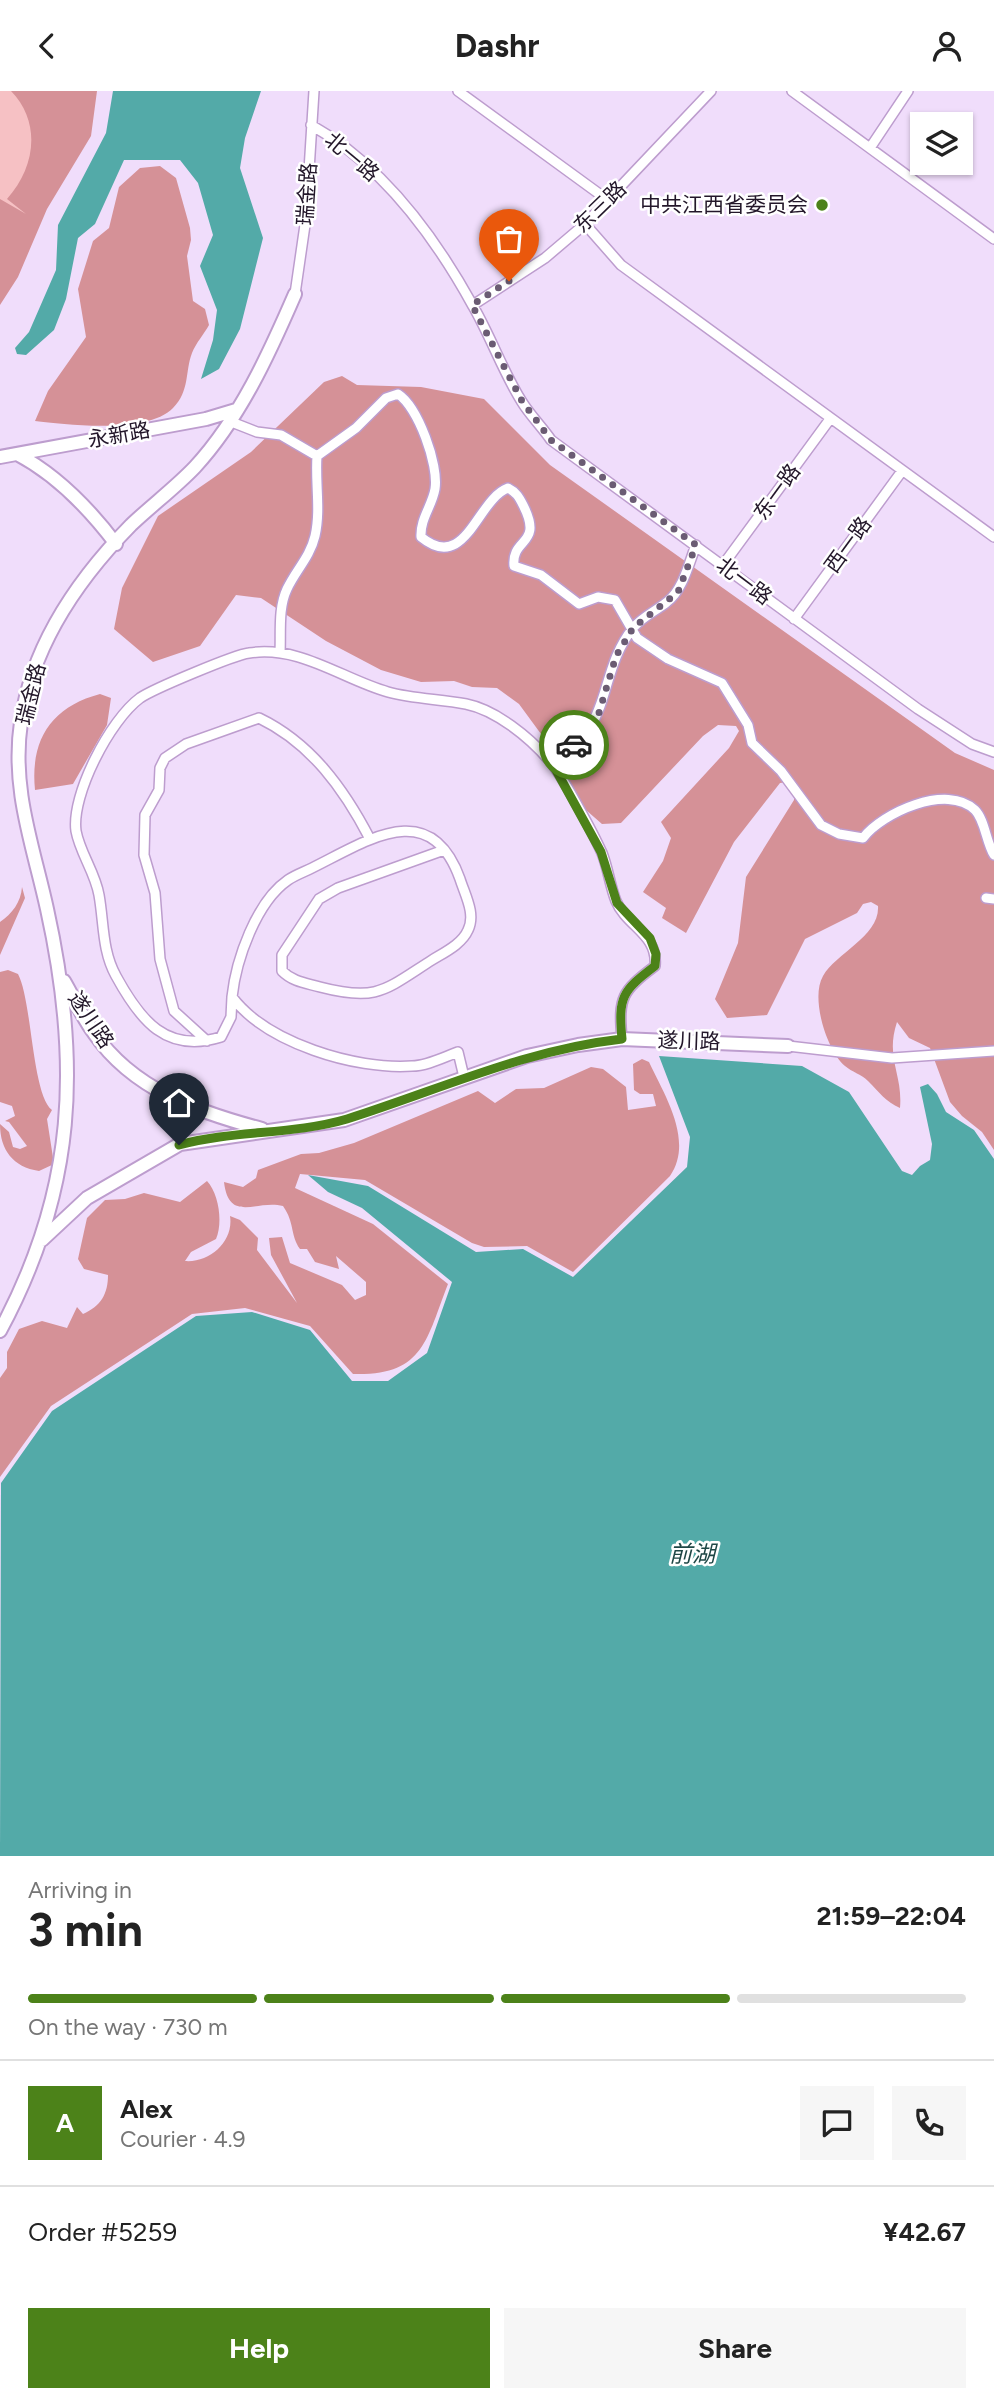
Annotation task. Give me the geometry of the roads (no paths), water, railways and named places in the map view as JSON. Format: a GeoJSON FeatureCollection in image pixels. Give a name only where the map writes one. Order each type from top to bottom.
{"type":"FeatureCollection","features":[{"type":"Feature","properties":{"kind":"street","name":"瑞金路"},"geometry":{"type":"LineString","coordinates":[[0,1331],[22,1290],[42,1240],[59,1176],[68,1119],[68,1059],[62,978],[20,805],[21,723],[39,657],[68,599],[116,544],[196,466],[233,415],[267,358],[295,294],[306,218],[314,91]]}},
{"type":"Feature","properties":{"kind":"street"},"geometry":{"type":"LineString","coordinates":[[458,91],[609,201]]}},
{"type":"Feature","properties":{"kind":"street","name":"东三路"},"geometry":{"type":"LineString","coordinates":[[472,305],[545,258],[585,224],[711,91]]}},
{"type":"Feature","properties":{"kind":"street"},"geometry":{"type":"LineString","coordinates":[[792,91],[994,239]]}},
{"type":"Feature","properties":{"kind":"street"},"geometry":{"type":"LineString","coordinates":[[870,148],[908,91]]}},
{"type":"Feature","properties":{"kind":"street","name":"北一路"},"geometry":{"type":"LineString","coordinates":[[311,125],[338,140],[417,220],[472,305],[522,401],[551,440],[918,709],[972,744],[994,752]]}},
{"type":"Feature","properties":{"kind":"street"},"geometry":{"type":"LineString","coordinates":[[585,224],[621,264],[994,537]]}},
{"type":"Feature","properties":{"kind":"street"},"geometry":{"type":"LineString","coordinates":[[317,456],[356,428],[386,398],[398,394],[406,398],[428,439],[436,476],[434,493],[425,512],[421,537],[428,543],[442,546],[457,544],[468,537],[487,503],[508,488],[519,497],[530,519],[531,529],[529,537],[515,551],[514,566],[519,570],[541,575],[579,604],[598,597],[615,600],[637,638],[668,659],[722,683],[748,725],[752,743],[780,771],[821,825],[839,834],[863,838],[873,824],[910,806],[924,802],[963,802],[976,811],[994,855]]}},
{"type":"Feature","properties":{"kind":"street"},"geometry":{"type":"LineString","coordinates":[[233,415],[257,432],[281,435],[317,456]]}},
{"type":"Feature","properties":{"kind":"street","name":"永新路"},"geometry":{"type":"LineString","coordinates":[[0,457],[233,415]]}},
{"type":"Feature","properties":{"kind":"street","name":"东一路"},"geometry":{"type":"LineString","coordinates":[[723,565],[830,419]]}},
{"type":"Feature","properties":{"kind":"street"},"geometry":{"type":"LineString","coordinates":[[17,454],[46,469],[101,524],[116,544]]}},
{"type":"Feature","properties":{"kind":"street"},"geometry":{"type":"LineString","coordinates":[[280,653],[282,603],[307,559],[315,535],[318,500],[317,456]]}},
{"type":"Feature","properties":{"kind":"street","name":"西一路"},"geometry":{"type":"LineString","coordinates":[[794,619],[902,471]]}},
{"type":"Feature","properties":{"kind":"street"},"geometry":{"type":"LineString","coordinates":[[551,761],[566,753],[598,716],[616,656],[633,628],[678,592],[696,545]]}},
{"type":"Feature","properties":{"kind":"street"},"geometry":{"type":"LineString","coordinates":[[444,850],[338,888],[319,899],[282,955],[282,971],[291,979],[350,995],[372,995],[390,988],[462,940],[470,928],[471,911],[454,864],[444,850],[430,836],[417,830],[370,839],[287,880],[269,900],[245,942],[235,968],[231,1017],[220,1037],[189,1043],[149,1026],[109,964],[94,870],[76,831],[77,803],[82,783],[94,762],[119,722],[139,699],[247,653],[280,653],[315,662],[390,693],[468,704],[487,711],[551,761],[601,852],[617,903],[650,938],[656,954],[655,966],[628,986],[621,1000],[622,1039]]}},
{"type":"Feature","properties":{"kind":"street"},"geometry":{"type":"LineString","coordinates":[[207,1041],[174,1011],[160,959],[155,893],[144,855],[145,815],[159,790],[160,768],[165,758],[186,744],[247,720],[259,718],[282,729],[307,748],[352,804],[370,839]]}},
{"type":"Feature","properties":{"kind":"street","name":"遂川路"},"geometry":{"type":"LineString","coordinates":[[62,978],[94,1034],[134,1076],[181,1104],[213,1116],[271,1131]]}},
{"type":"Feature","properties":{"kind":"street"},"geometry":{"type":"LineString","coordinates":[[232,997],[246,1015],[287,1039],[314,1050],[386,1066],[415,1066],[458,1052],[464,1077]]}},
{"type":"Feature","properties":{"kind":"street","name":"遂川路"},"geometry":{"type":"LineString","coordinates":[[42,1240],[103,1187],[180,1144],[344,1120],[527,1056],[578,1045],[622,1039],[788,1046],[891,1058],[994,1051]]}},
{"type":"Feature","properties":{"kind":"water"},"geometry":{"type":"Polygon","coordinates":[[[113,91],[261,91],[245,138],[240,168],[263,238],[240,329],[219,369],[201,379],[213,340],[217,310],[200,266],[213,235],[198,183],[180,160],[124,160],[95,224],[78,238],[66,299],[54,330],[26,355],[17,354],[15,348],[29,332],[56,270],[58,225],[106,133],[113,91]]]}},
{"type":"Feature","properties":{"kind":"water","name":"前湖"},"geometry":{"type":"Polygon","coordinates":[[[659,1056],[802,1066],[849,1092],[902,1171],[912,1175],[930,1160],[932,1144],[920,1087],[928,1084],[937,1094],[946,1112],[974,1130],[994,1159],[994,1856],[0,1856],[1,1483],[52,1411],[196,1316],[252,1312],[310,1330],[352,1381],[388,1381],[427,1353],[452,1282],[362,1208],[328,1192],[308,1175],[368,1186],[476,1252],[523,1249],[573,1277],[687,1167],[690,1137],[659,1056]]]}},
{"type":"Feature","properties":{"kind":"place","name":"中共江西省委员会"},"geometry":{"type":"Point","coordinates":[822,205]}}]}
